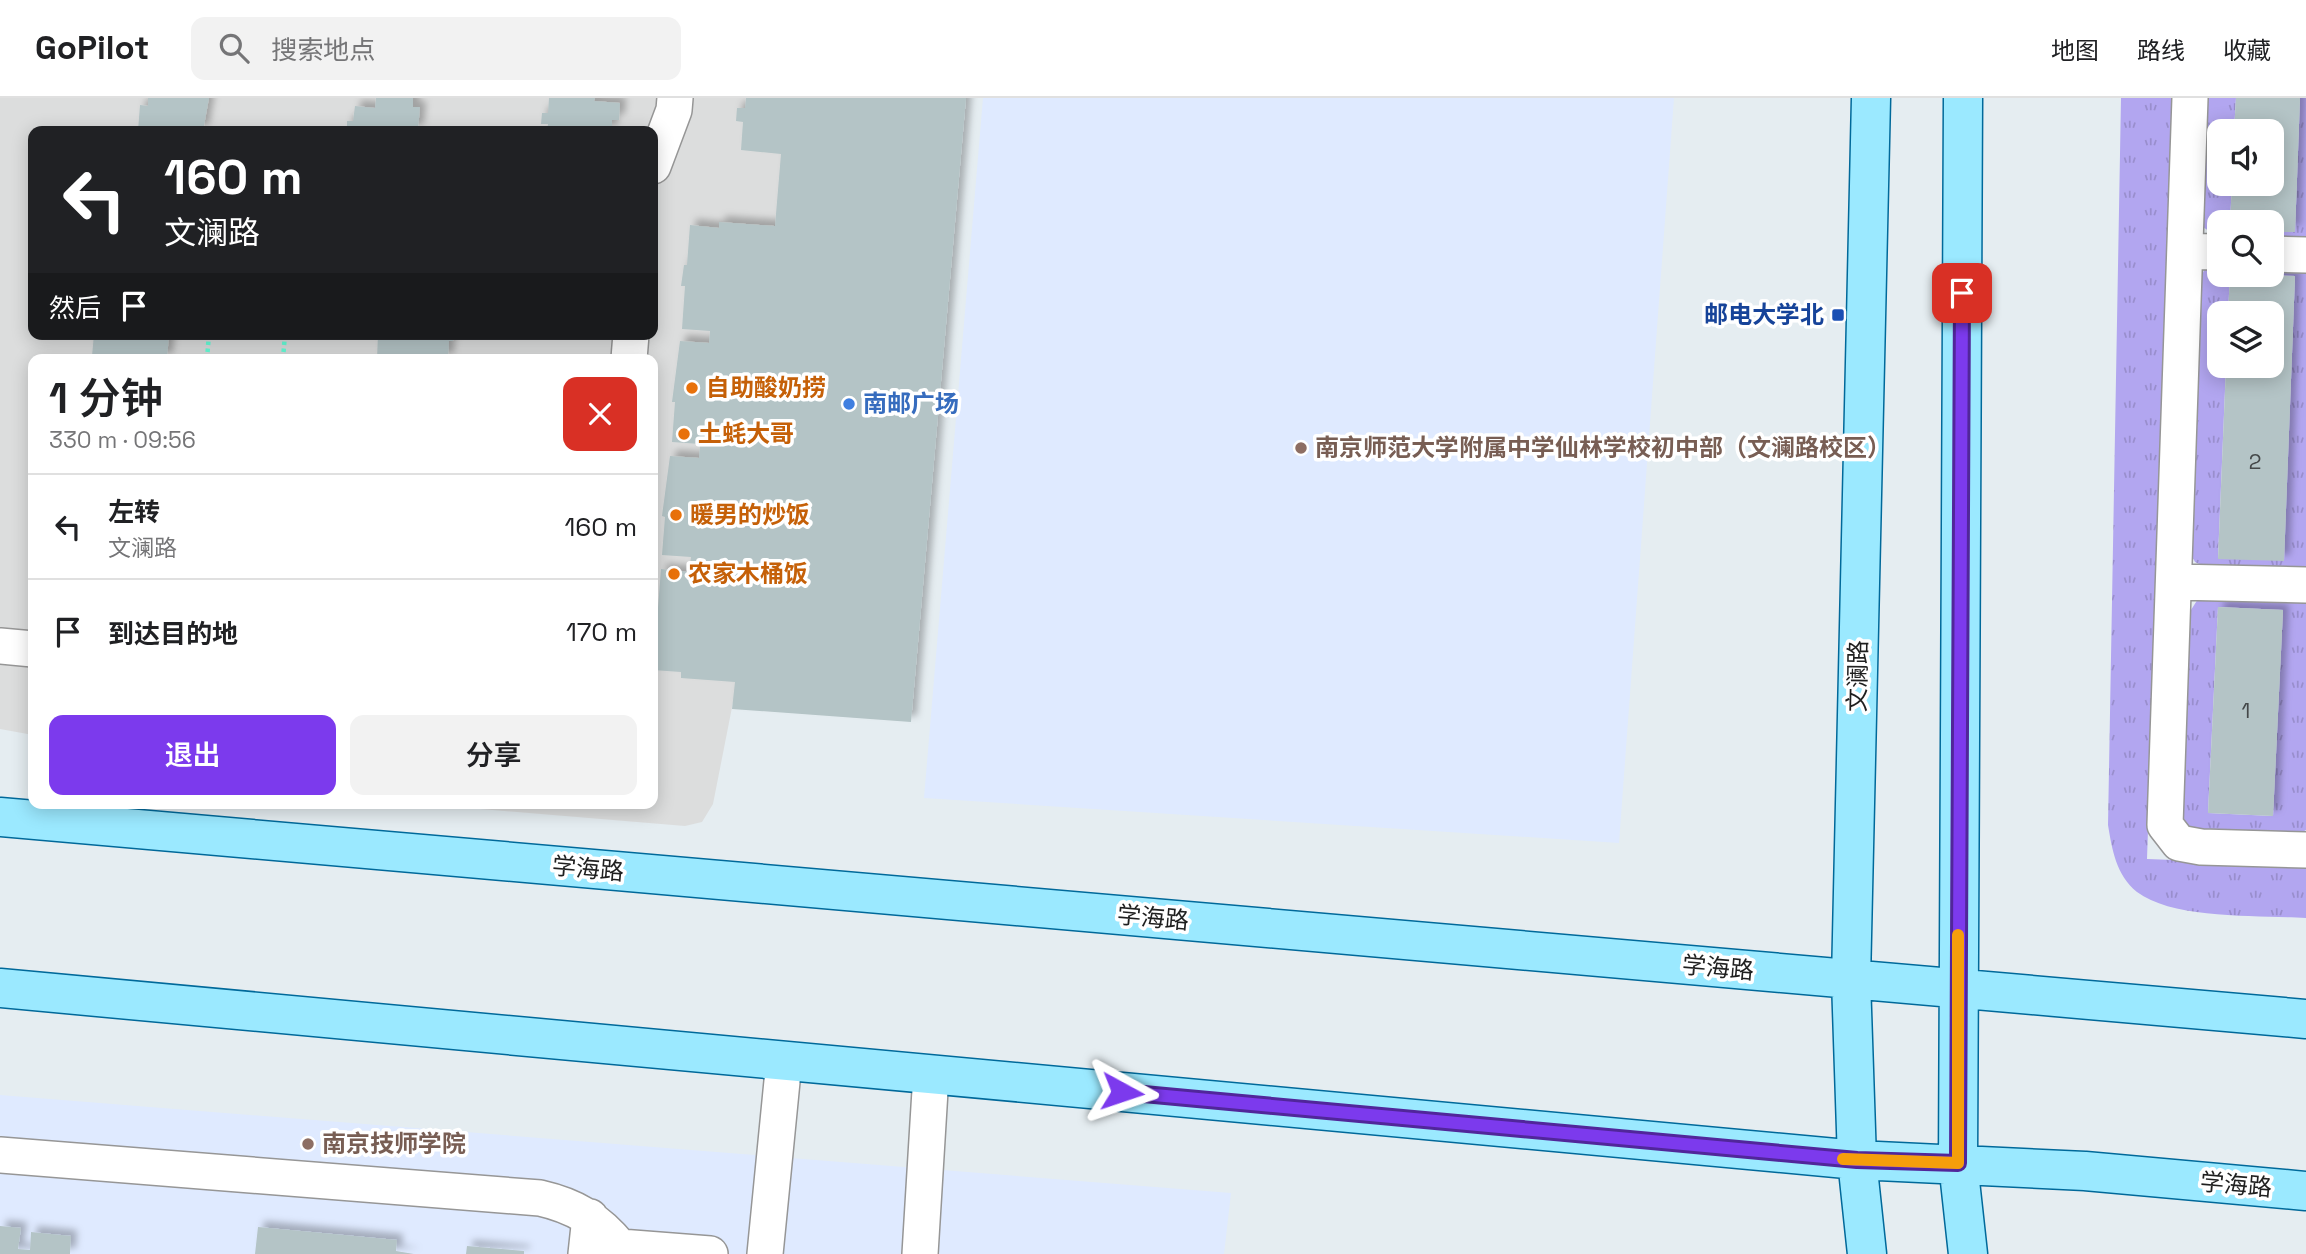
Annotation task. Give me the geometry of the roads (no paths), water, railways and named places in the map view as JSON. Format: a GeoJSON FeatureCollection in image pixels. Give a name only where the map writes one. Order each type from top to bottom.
{"type":"FeatureCollection","features":[{"type":"Feature","properties":{"kind":"main road","name":"文澜路"},"geometry":{"type":"LineString","coordinates":[[1867,1254],[1857,1160],[1850,979],[1871,98]]}},
{"type":"Feature","properties":{"kind":"main road"},"geometry":{"type":"LineString","coordinates":[[1963,98],[1957,988],[1958,1163],[1968,1254]]}},
{"type":"Feature","properties":{"kind":"main road","name":"学海路"},"geometry":{"type":"LineString","coordinates":[[0,817],[2306,1019]]}},
{"type":"Feature","properties":{"kind":"main road","name":"学海路"},"geometry":{"type":"LineString","coordinates":[[0,988],[1857,1160],[1958,1163],[2306,1191]]}},
{"type":"Feature","properties":{"kind":"lane"},"geometry":{"type":"LineString","coordinates":[[658,153],[674,110],[675,98]]}},
{"type":"Feature","properties":{"kind":"lane"},"geometry":{"type":"LineString","coordinates":[[2190,98],[2202,252],[2175,582],[2165,825],[2179,843],[2200,847],[2306,850]]}},
{"type":"Feature","properties":{"kind":"lane"},"geometry":{"type":"LineString","coordinates":[[2284,254],[2306,255]]}},
{"type":"Feature","properties":{"kind":"lane"},"geometry":{"type":"LineString","coordinates":[[2175,582],[2306,584]]}},
{"type":"Feature","properties":{"kind":"lane"},"geometry":{"type":"LineString","coordinates":[[0,646],[28,649]]}},
{"type":"Feature","properties":{"kind":"lane"},"geometry":{"type":"LineString","coordinates":[[765,1254],[784,1060]]}},
{"type":"Feature","properties":{"kind":"lane"},"geometry":{"type":"LineString","coordinates":[[920,1254],[931,1074]]}},
{"type":"Feature","properties":{"kind":"lane"},"geometry":{"type":"LineString","coordinates":[[0,1155],[540,1198],[562,1203],[590,1217],[620,1247],[710,1254]]}},
{"type":"Feature","properties":{"kind":"lane"},"geometry":{"type":"LineString","coordinates":[[586,1254],[590,1217]]}},
{"type":"Feature","properties":{"kind":"place","name":"邮电大学北"},"geometry":{"type":"Point","coordinates":[1838,315]}},
{"type":"Feature","properties":{"kind":"place","name":"自助酸奶捞"},"geometry":{"type":"Point","coordinates":[692,388]}},
{"type":"Feature","properties":{"kind":"place","name":"南邮广场"},"geometry":{"type":"Point","coordinates":[849,404]}},
{"type":"Feature","properties":{"kind":"place","name":"土蚝大哥"},"geometry":{"type":"Point","coordinates":[684,434]}},
{"type":"Feature","properties":{"kind":"place","name":"南京师范大学附属中学仙林学校初中部（文澜路校区）"},"geometry":{"type":"Point","coordinates":[1301,448]}},
{"type":"Feature","properties":{"kind":"place","name":"暖男的炒饭"},"geometry":{"type":"Point","coordinates":[676,515]}},
{"type":"Feature","properties":{"kind":"place","name":"农家木桶饭"},"geometry":{"type":"Point","coordinates":[674,574]}},
{"type":"Feature","properties":{"kind":"place","name":"南京技师学院"},"geometry":{"type":"Point","coordinates":[308,1144]}}]}
